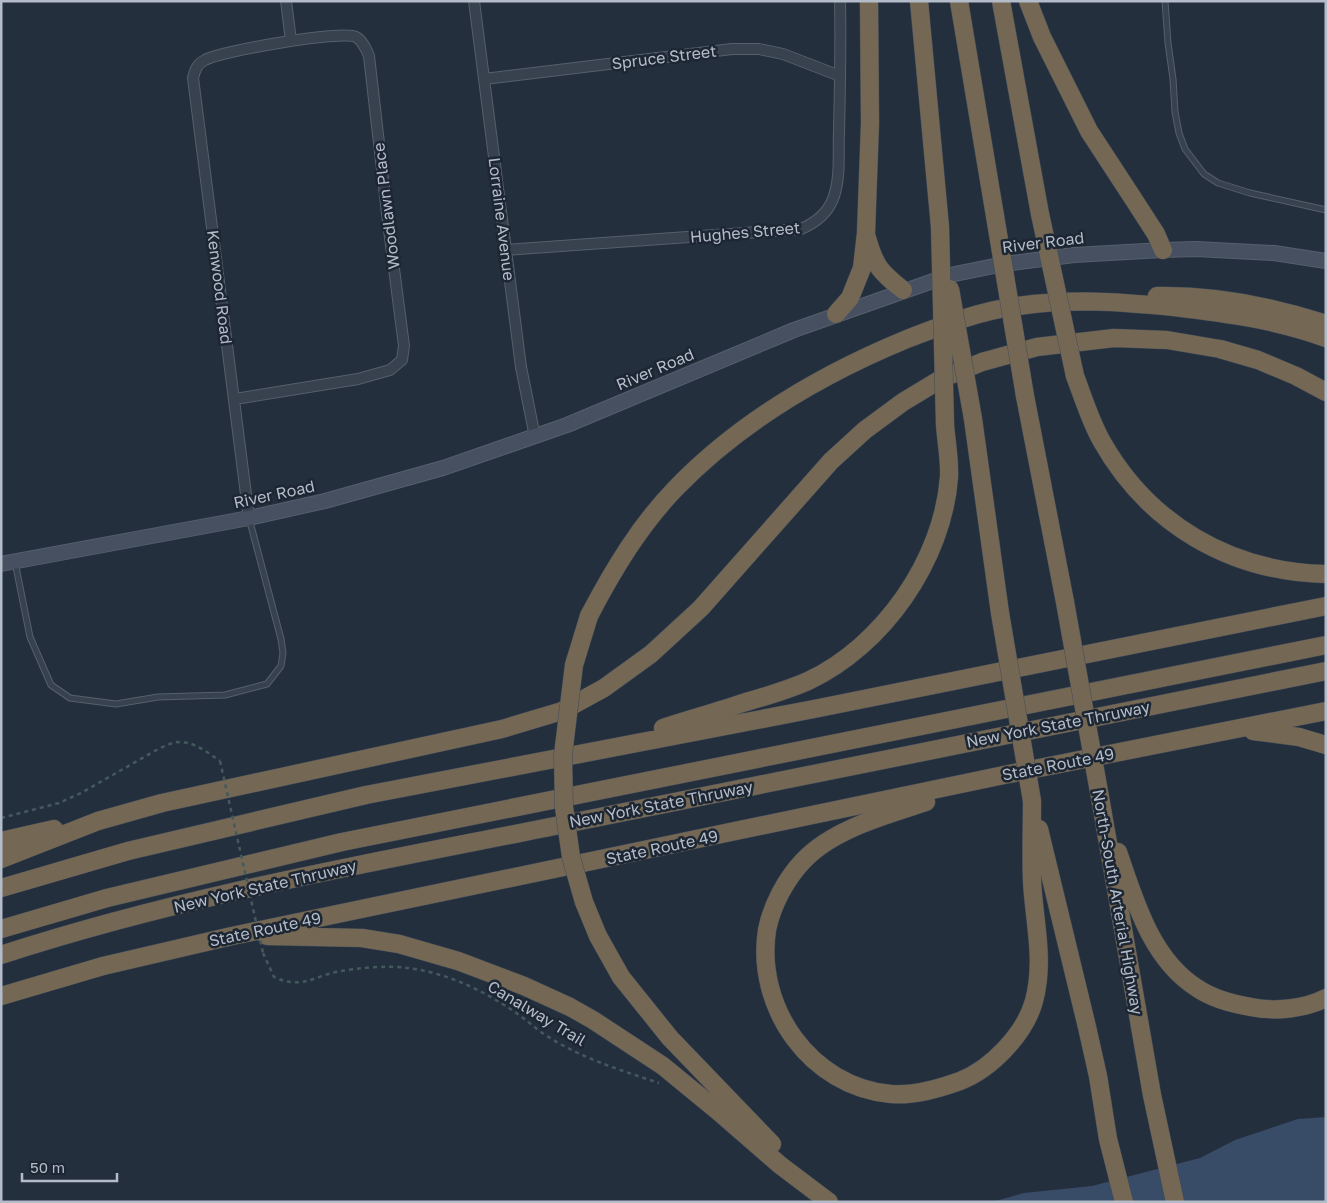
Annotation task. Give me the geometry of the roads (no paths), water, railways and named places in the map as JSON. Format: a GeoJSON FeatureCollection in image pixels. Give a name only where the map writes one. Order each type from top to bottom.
{"type":"FeatureCollection","features":[{"type":"Feature","properties":{"kind":"highway"},"geometry":{"type":"LineString","coordinates":[[836,314],[850,298],[862,268],[866,233],[870,123],[869,1]]}},
{"type":"Feature","properties":{"kind":"highway"},"geometry":{"type":"LineString","coordinates":[[593,751],[765,696],[807,681],[832,668],[883,625],[908,594],[932,546],[944,511],[949,476],[945,424],[940,227],[919,1]]}},
{"type":"Feature","properties":{"kind":"highway","name":"North-South Arterial Highway"},"geometry":{"type":"LineString","coordinates":[[959,1],[1025,396],[1065,602],[1152,1095],[1175,1202]]}},
{"type":"Feature","properties":{"kind":"highway"},"geometry":{"type":"LineString","coordinates":[[1001,1],[1040,214],[1076,376],[1101,439],[1123,474],[1156,510],[1183,532],[1215,549],[1246,562],[1282,571],[1326,574]]}},
{"type":"Feature","properties":{"kind":"highway"},"geometry":{"type":"LineString","coordinates":[[1028,1],[1042,37],[1090,131],[1156,234],[1163,250]]}},
{"type":"Feature","properties":{"kind":"highway"},"geometry":{"type":"LineString","coordinates":[[940,227],[973,419],[1000,614],[1032,801],[1098,1076],[1108,1139],[1124,1202]]}},
{"type":"Feature","properties":{"kind":"highway"},"geometry":{"type":"LineString","coordinates":[[866,233],[872,257],[883,275],[903,290]]}},
{"type":"Feature","properties":{"kind":"highway"},"geometry":{"type":"LineString","coordinates":[[830,1202],[670,1038],[620,977],[598,936],[584,902],[571,858],[564,807],[563,755],[574,665],[589,616],[605,585],[623,555],[649,519],[675,489],[697,468],[753,422],[814,383],[864,357],[970,316],[1018,306],[1077,300],[1189,296],[1244,302],[1294,313],[1326,324]]}},
{"type":"Feature","properties":{"kind":"highway"},"geometry":{"type":"LineString","coordinates":[[1077,300],[1131,303],[1219,312],[1248,317],[1326,338]]}},
{"type":"Feature","properties":{"kind":"highway"},"geometry":{"type":"LineString","coordinates":[[1,859],[98,821],[162,803],[502,729],[562,711],[604,688],[651,654],[701,608],[831,460],[865,430],[903,402],[941,379],[982,362],[1037,347],[1114,338],[1167,340],[1220,349],[1258,360],[1296,376],[1326,392]]}},
{"type":"Feature","properties":{"kind":"highway"},"geometry":{"type":"LineString","coordinates":[[1,888],[128,851],[366,794],[814,709],[1326,606]]}},
{"type":"Feature","properties":{"kind":"highway","name":"New York State Thruway"},"geometry":{"type":"LineString","coordinates":[[1,929],[107,898],[342,842],[1326,645]]}},
{"type":"Feature","properties":{"kind":"highway","name":"New York State Thruway"},"geometry":{"type":"LineString","coordinates":[[1,955],[142,914],[386,858],[1326,671]]}},
{"type":"Feature","properties":{"kind":"highway","name":"State Route 49"},"geometry":{"type":"LineString","coordinates":[[4,995],[103,966],[232,936],[1004,775],[1326,711]]}},
{"type":"Feature","properties":{"kind":"highway"},"geometry":{"type":"LineString","coordinates":[[1235,729],[1299,737],[1326,746]]}},
{"type":"Feature","properties":{"kind":"highway"},"geometry":{"type":"LineString","coordinates":[[1004,775],[864,822],[831,840],[804,860],[787,881],[774,907],[768,930],[766,965],[772,996],[782,1019],[807,1055],[826,1070],[853,1085],[875,1092],[907,1094],[939,1088],[972,1076],[992,1062],[1011,1041],[1024,1022],[1033,1002],[1039,971],[1032,882],[1032,801]]}},
{"type":"Feature","properties":{"kind":"highway"},"geometry":{"type":"LineString","coordinates":[[1101,803],[1136,903],[1152,938],[1173,968],[1197,988],[1229,1003],[1261,1009],[1290,1008],[1326,998]]}},
{"type":"Feature","properties":{"kind":"highway"},"geometry":{"type":"LineString","coordinates":[[1,841],[98,821]]}},
{"type":"Feature","properties":{"kind":"highway"},"geometry":{"type":"LineString","coordinates":[[232,936],[362,938],[399,944],[458,961],[524,986],[594,1020],[663,1066],[720,1112],[780,1165],[830,1202]]}},
{"type":"Feature","properties":{"kind":"main road","name":"River Road"},"geometry":{"type":"LineString","coordinates":[[1,564],[249,518],[325,501],[443,468],[566,425],[836,314],[950,275],[1004,264],[1074,255],[1163,250],[1196,249],[1274,253],[1326,261]]}},
{"type":"Feature","properties":{"kind":"street"},"geometry":{"type":"LineString","coordinates":[[286,1],[291,41]]}},
{"type":"Feature","properties":{"kind":"street","name":"Lorraine Avenue"},"geometry":{"type":"LineString","coordinates":[[474,1],[521,366],[535,437]]}},
{"type":"Feature","properties":{"kind":"street","name":"Hughes Street"},"geometry":{"type":"LineString","coordinates":[[506,250],[801,229],[812,224],[824,213],[832,199],[838,180],[840,1]]}},
{"type":"Feature","properties":{"kind":"street","name":"Woodlawn Place"},"geometry":{"type":"LineString","coordinates":[[204,60],[216,54],[291,41],[346,35],[355,37],[362,43],[369,56],[404,346],[402,360],[390,370],[358,379],[235,399]]}},
{"type":"Feature","properties":{"kind":"street","name":"Spruce Street"},"geometry":{"type":"LineString","coordinates":[[484,79],[732,48],[759,49],[783,54],[840,76]]}},
{"type":"Feature","properties":{"kind":"street","name":"Kenwood Road"},"geometry":{"type":"LineString","coordinates":[[204,60],[196,67],[192,78],[249,518]]}},
{"type":"Feature","properties":{"kind":"lane"},"geometry":{"type":"LineString","coordinates":[[1165,1],[1175,112],[1179,132],[1185,149],[1204,174],[1218,183],[1326,210]]}},
{"type":"Feature","properties":{"kind":"lane"},"geometry":{"type":"LineString","coordinates":[[15,561],[30,637],[51,685],[70,698],[116,704],[158,697],[225,694],[267,684],[281,666],[283,653],[249,518]]}},
{"type":"Feature","properties":{"kind":"water"},"geometry":{"type":"Polygon","coordinates":[[[1326,1117],[1326,1202],[992,1202],[1024,1193],[1092,1186],[1200,1158],[1235,1140],[1298,1119],[1326,1117]]]}}]}
